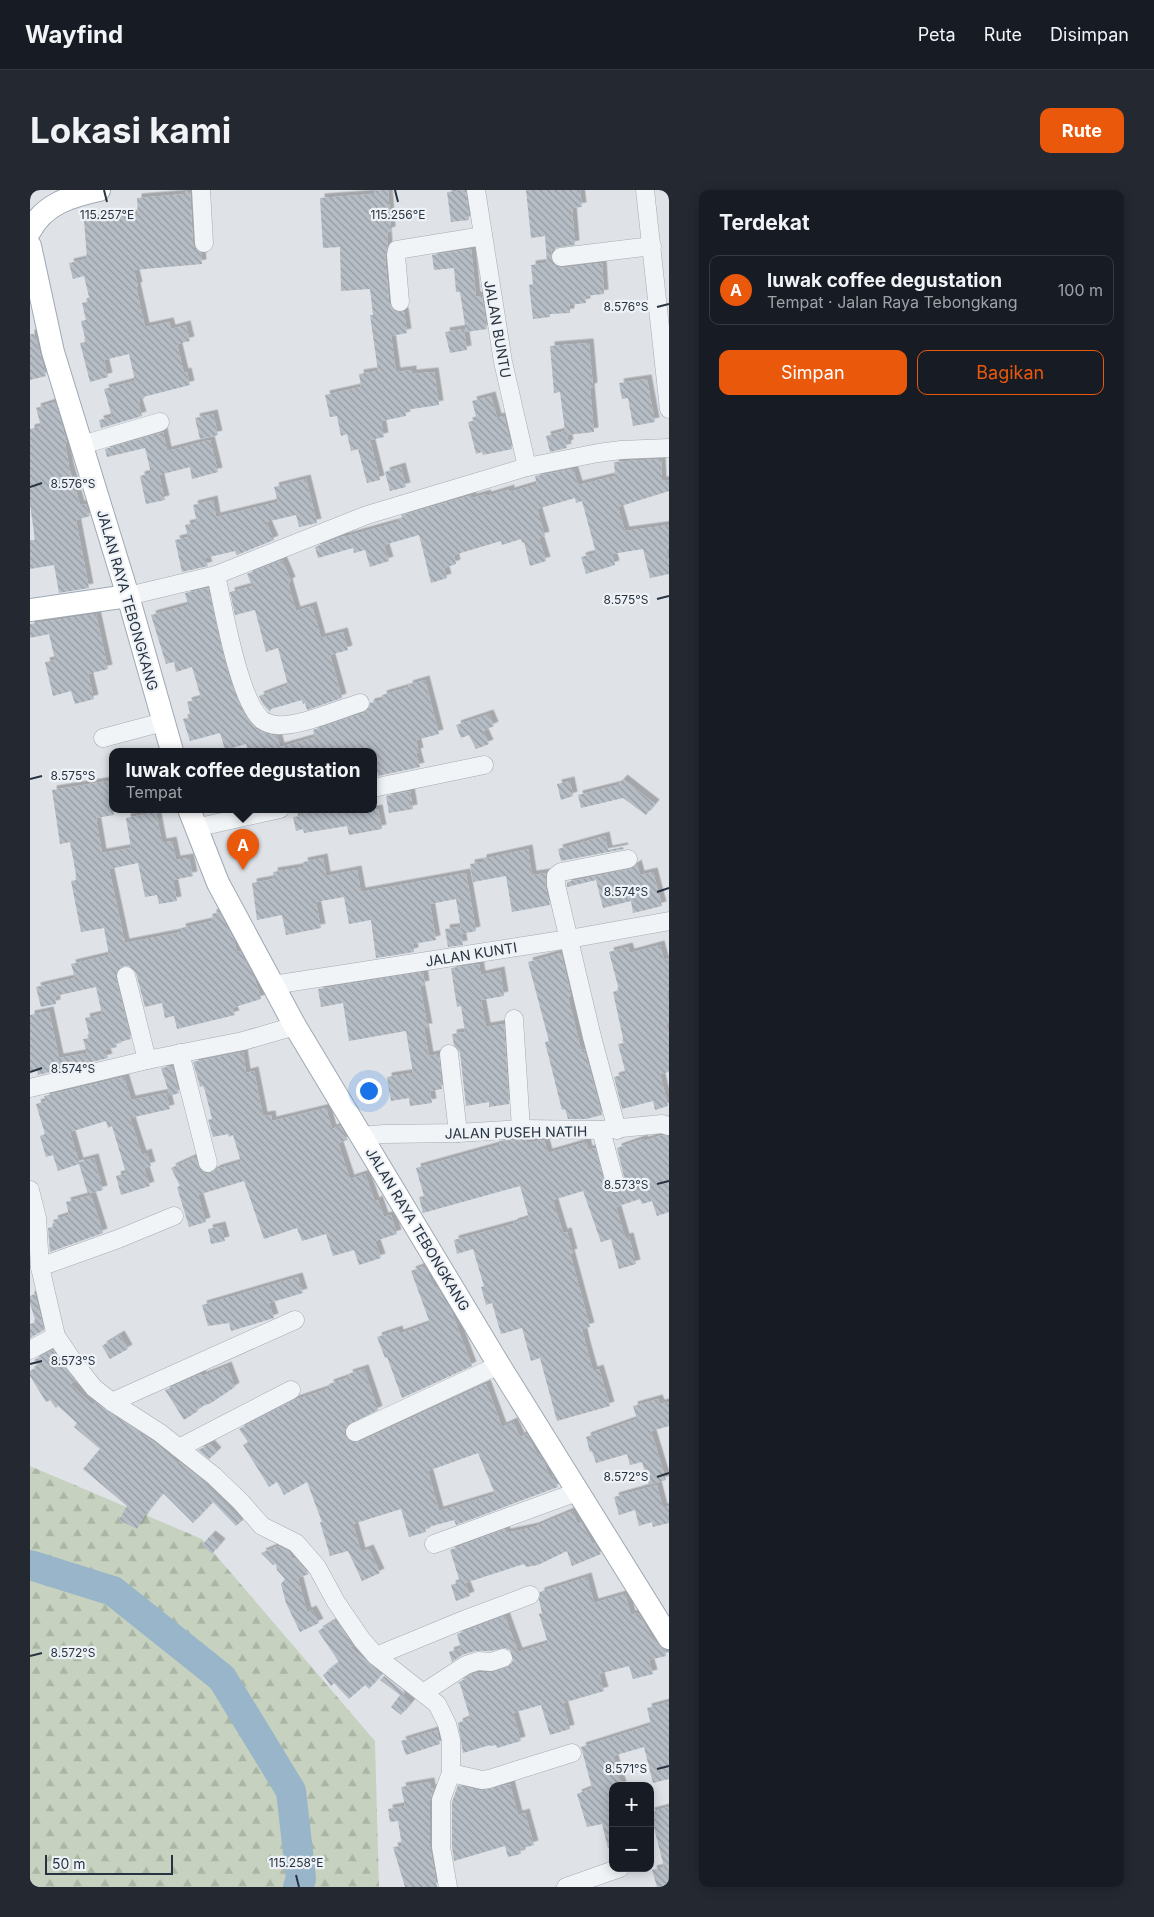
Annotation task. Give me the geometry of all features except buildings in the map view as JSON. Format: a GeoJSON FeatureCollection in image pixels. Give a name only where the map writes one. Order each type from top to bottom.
{"type":"FeatureCollection","features":[{"type":"Feature","properties":{"kind":"main road"},"geometry":{"type":"LineString","coordinates":[[30,231],[38,217],[50,208],[82,193],[99,190]]}},
{"type":"Feature","properties":{"kind":"main road","name":"JALAN RAYA TEBONGKANG"},"geometry":{"type":"LineString","coordinates":[[30,246],[53,352],[128,596],[171,748]]}},
{"type":"Feature","properties":{"kind":"main road"},"geometry":{"type":"LineString","coordinates":[[30,610],[128,596]]}},
{"type":"Feature","properties":{"kind":"main road","name":"JALAN RAYA TEBONGKANG"},"geometry":{"type":"LineString","coordinates":[[192,818],[218,883],[295,1026],[499,1365],[669,1638]]}},
{"type":"Feature","properties":{"kind":"street"},"geometry":{"type":"LineString","coordinates":[[201,190],[204,243]]}},
{"type":"Feature","properties":{"kind":"street","name":"JALAN BUNTU"},"geometry":{"type":"LineString","coordinates":[[476,190],[502,362],[527,467]]}},
{"type":"Feature","properties":{"kind":"street"},"geometry":{"type":"LineString","coordinates":[[645,190],[669,409]]}},
{"type":"Feature","properties":{"kind":"street"},"geometry":{"type":"LineString","coordinates":[[400,302],[396,255],[398,250],[483,236]]}},
{"type":"Feature","properties":{"kind":"street"},"geometry":{"type":"LineString","coordinates":[[561,257],[652,246]]}},
{"type":"Feature","properties":{"kind":"street"},"geometry":{"type":"LineString","coordinates":[[82,445],[160,422]]}},
{"type":"Feature","properties":{"kind":"street"},"geometry":{"type":"LineString","coordinates":[[128,596],[216,575],[367,515],[527,467],[598,453],[669,448]]}},
{"type":"Feature","properties":{"kind":"street"},"geometry":{"type":"LineString","coordinates":[[216,575],[242,681],[254,710],[262,720],[274,725],[293,724],[360,703]]}},
{"type":"Feature","properties":{"kind":"street"},"geometry":{"type":"LineString","coordinates":[[103,738],[163,722]]}},
{"type":"Feature","properties":{"kind":"street"},"geometry":{"type":"LineString","coordinates":[[377,787],[484,765]]}},
{"type":"Feature","properties":{"kind":"street"},"geometry":{"type":"LineString","coordinates":[[192,818],[241,813]]}},
{"type":"Feature","properties":{"kind":"street"},"geometry":{"type":"LineString","coordinates":[[615,1183],[609,1130],[592,1037],[556,885],[556,876],[561,872],[628,859]]}},
{"type":"Feature","properties":{"kind":"street","name":"JALAN KUNTI"},"geometry":{"type":"LineString","coordinates":[[273,985],[569,939],[669,921]]}},
{"type":"Feature","properties":{"kind":"street"},"geometry":{"type":"LineString","coordinates":[[126,976],[147,1060]]}},
{"type":"Feature","properties":{"kind":"street"},"geometry":{"type":"LineString","coordinates":[[514,1019],[521,1129]]}},
{"type":"Feature","properties":{"kind":"street"},"geometry":{"type":"LineString","coordinates":[[30,1088],[147,1060],[243,1041],[295,1026]]}},
{"type":"Feature","properties":{"kind":"street"},"geometry":{"type":"LineString","coordinates":[[180,1053],[208,1163]]}},
{"type":"Feature","properties":{"kind":"street"},"geometry":{"type":"LineString","coordinates":[[450,1054],[458,1117],[458,1133]]}},
{"type":"Feature","properties":{"kind":"street","name":"JALAN PUSEH NATIH"},"geometry":{"type":"LineString","coordinates":[[362,1136],[521,1129],[609,1130],[667,1123]]}},
{"type":"Feature","properties":{"kind":"street"},"geometry":{"type":"LineString","coordinates":[[30,1190],[37,1218],[40,1267],[56,1336],[94,1388],[179,1448],[228,1489],[262,1526],[296,1543],[317,1567],[336,1602],[362,1640],[376,1656],[437,1704],[447,1724],[452,1747],[451,1773],[441,1800],[441,1847],[448,1887]]}},
{"type":"Feature","properties":{"kind":"street"},"geometry":{"type":"LineString","coordinates":[[40,1267],[118,1240],[174,1216]]}},
{"type":"Feature","properties":{"kind":"street"},"geometry":{"type":"LineString","coordinates":[[112,1402],[295,1320]]}},
{"type":"Feature","properties":{"kind":"street"},"geometry":{"type":"LineString","coordinates":[[30,1350],[56,1336]]}},
{"type":"Feature","properties":{"kind":"street"},"geometry":{"type":"LineString","coordinates":[[356,1432],[499,1365]]}},
{"type":"Feature","properties":{"kind":"street"},"geometry":{"type":"LineString","coordinates":[[179,1448],[291,1390]]}},
{"type":"Feature","properties":{"kind":"street"},"geometry":{"type":"LineString","coordinates":[[434,1544],[577,1492]]}},
{"type":"Feature","properties":{"kind":"street"},"geometry":{"type":"LineString","coordinates":[[376,1656],[530,1595]]}},
{"type":"Feature","properties":{"kind":"street"},"geometry":{"type":"LineString","coordinates":[[423,1693],[466,1665],[478,1661],[491,1662],[503,1658]]}},
{"type":"Feature","properties":{"kind":"street"},"geometry":{"type":"LineString","coordinates":[[451,1773],[482,1780],[572,1753]]}},
{"type":"Feature","properties":{"kind":"street"},"geometry":{"type":"LineString","coordinates":[[566,1887],[609,1872]]}},
{"type":"Feature","properties":{"kind":"green space"},"geometry":{"type":"Polygon","coordinates":[[[30,1466],[202,1539],[375,1741],[379,1887],[30,1887],[30,1466]]]}},
{"type":"Feature","properties":{"kind":"waterway"},"geometry":{"type":"LineString","coordinates":[[30,1565],[113,1591],[222,1678],[291,1791],[301,1879],[298,1887]]}},
{"type":"Feature","properties":{"kind":"place","name":"luwak coffee degustation"},"geometry":{"type":"Point","coordinates":[243,870]}}]}
